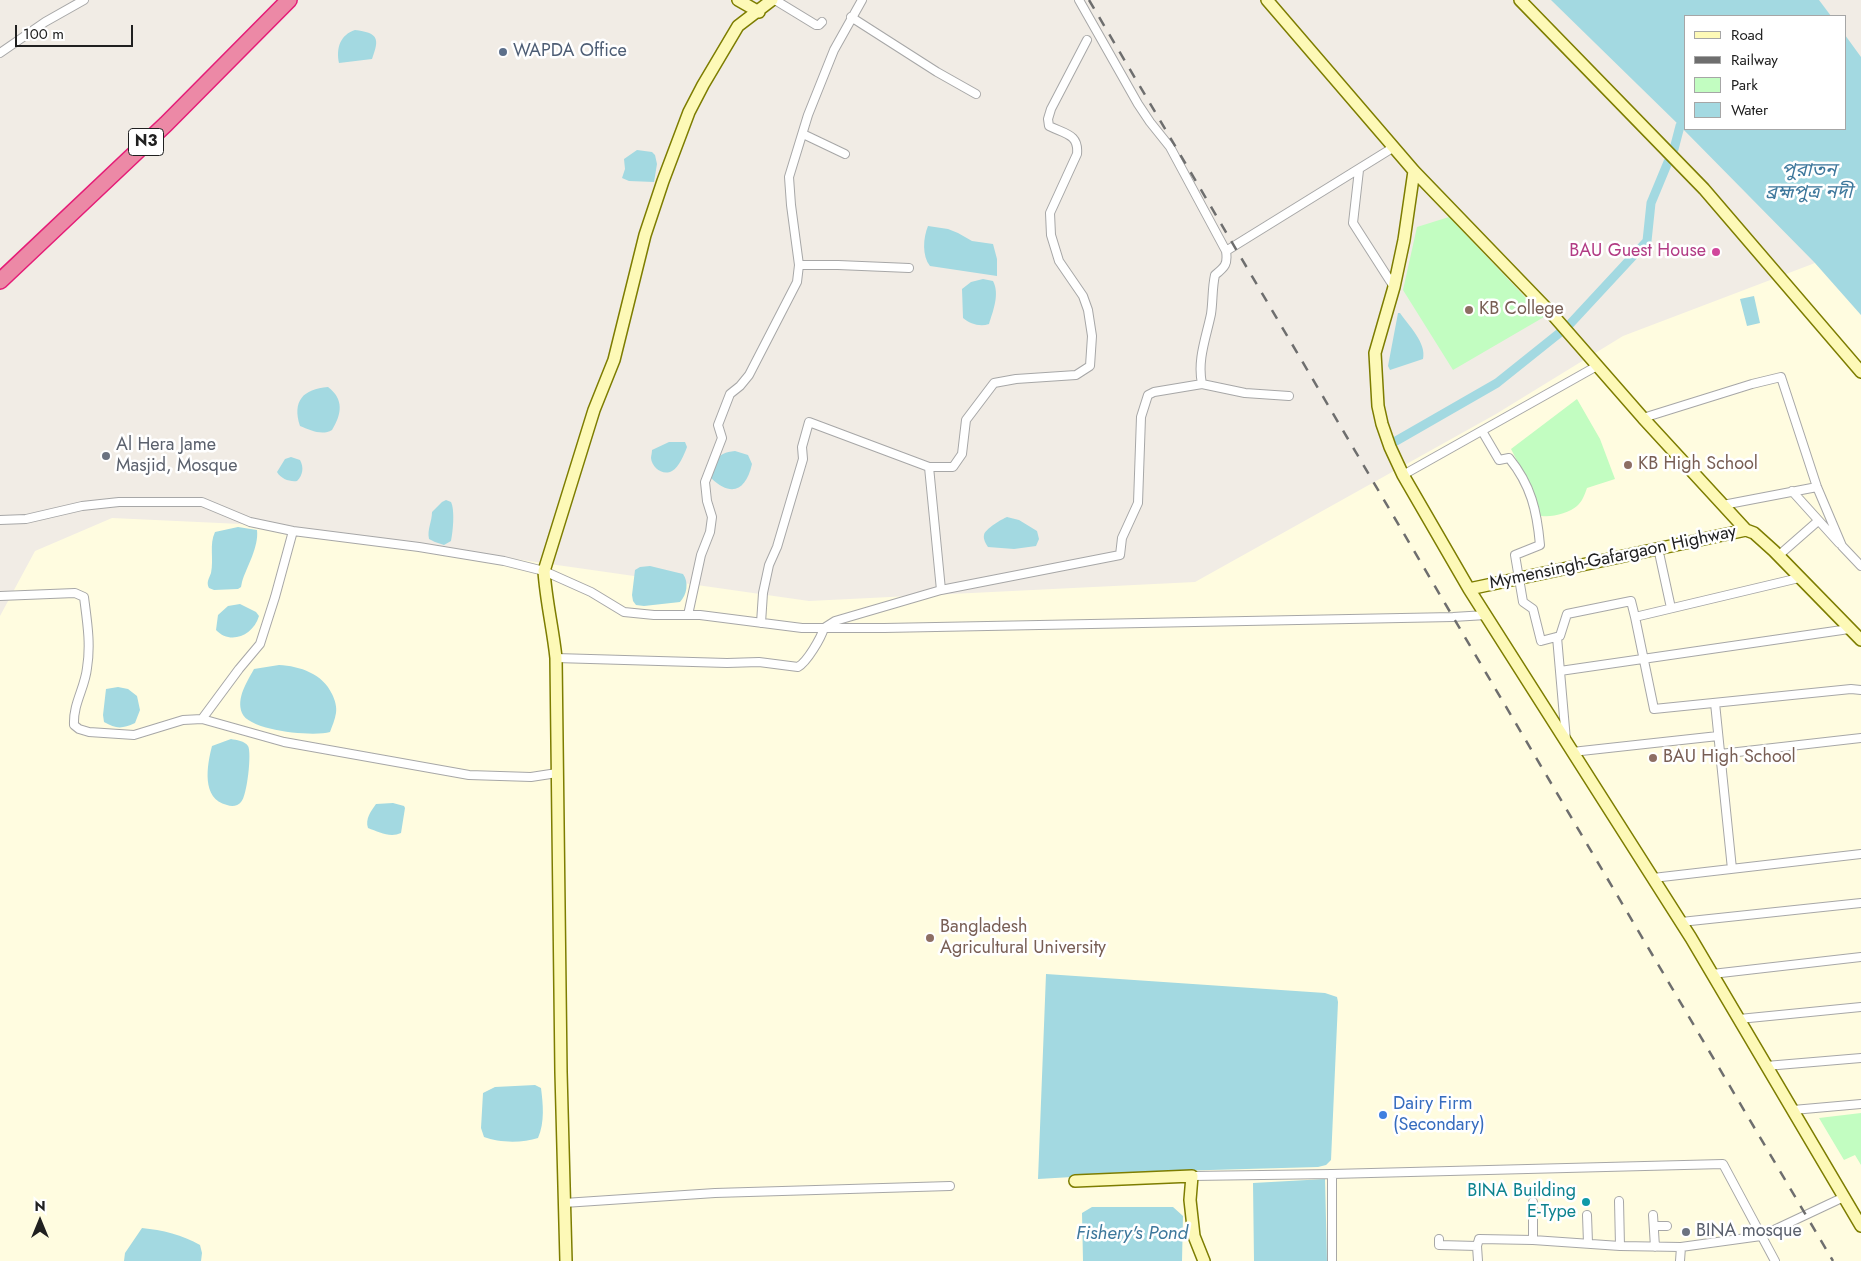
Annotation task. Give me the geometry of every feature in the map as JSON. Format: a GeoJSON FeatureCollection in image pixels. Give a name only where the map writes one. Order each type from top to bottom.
{"type":"FeatureCollection","features":[{"type":"Feature","properties":{"kind":"highway","name":"N3"},"geometry":{"type":"LineString","coordinates":[[0,281],[166,124],[290,0]]}},
{"type":"Feature","properties":{"kind":"street"},"geometry":{"type":"LineString","coordinates":[[0,53],[45,22],[84,0]]}},
{"type":"Feature","properties":{"kind":"street"},"geometry":{"type":"LineString","coordinates":[[738,0],[759,12]]}},
{"type":"Feature","properties":{"kind":"street"},"geometry":{"type":"LineString","coordinates":[[566,1261],[556,658],[551,618],[546,598],[544,571],[594,410],[614,360],[645,235],[686,121],[703,85],[738,26],[774,0],[816,25],[822,22]]}},
{"type":"Feature","properties":{"kind":"street"},"geometry":{"type":"LineString","coordinates":[[688,615],[701,555],[710,532],[712,517],[707,501],[705,482],[722,438],[718,425],[730,394],[749,375],[797,282],[799,266],[789,177],[804,134],[808,116],[834,50],[862,0]]}},
{"type":"Feature","properties":{"kind":"street"},"geometry":{"type":"LineString","coordinates":[[1079,0],[1142,110],[1170,147],[1226,251],[1227,261],[1225,267],[1215,275],[1213,282],[1211,313],[1203,347],[1200,372],[1202,384]]}},
{"type":"Feature","properties":{"kind":"street"},"geometry":{"type":"LineString","coordinates":[[1267,0],[1414,171],[1552,314],[1643,418],[1746,530]]}},
{"type":"Feature","properties":{"kind":"street"},"geometry":{"type":"LineString","coordinates":[[1520,0],[1704,189],[1861,372]]}},
{"type":"Feature","properties":{"kind":"street"},"geometry":{"type":"LineString","coordinates":[[852,17],[976,94]]}},
{"type":"Feature","properties":{"kind":"street"},"geometry":{"type":"LineString","coordinates":[[761,623],[763,593],[769,565],[777,547],[802,459],[802,447],[809,422],[929,467],[953,467],[962,454],[966,420],[994,383],[1016,379],[1076,376],[1090,366],[1092,336],[1088,310],[1083,296],[1059,260],[1052,235],[1050,213],[1077,154],[1078,145],[1076,140],[1070,136],[1049,126],[1048,119],[1051,109],[1087,40]]}},
{"type":"Feature","properties":{"kind":"street"},"geometry":{"type":"LineString","coordinates":[[804,134],[845,154]]}},
{"type":"Feature","properties":{"kind":"street"},"geometry":{"type":"LineString","coordinates":[[1226,251],[1394,147]]}},
{"type":"Feature","properties":{"kind":"street"},"geometry":{"type":"LineString","coordinates":[[1359,170],[1353,223],[1394,287]]}},
{"type":"Feature","properties":{"kind":"street"},"geometry":{"type":"LineString","coordinates":[[1414,171],[1404,240],[1394,287],[1378,339],[1375,368],[1377,397],[1382,424],[1390,447],[1403,474],[1469,589],[1681,922],[1861,1226]]}},
{"type":"Feature","properties":{"kind":"street"},"geometry":{"type":"LineString","coordinates":[[799,266],[838,265],[909,268]]}},
{"type":"Feature","properties":{"kind":"street"},"geometry":{"type":"LineString","coordinates":[[1403,474],[1597,366]]}},
{"type":"Feature","properties":{"kind":"street"},"geometry":{"type":"LineString","coordinates":[[1643,418],[1752,384],[1781,377],[1817,487],[1842,546]]}},
{"type":"Feature","properties":{"kind":"street"},"geometry":{"type":"LineString","coordinates":[[556,658],[727,663],[759,662],[798,667],[803,664],[814,645],[822,638],[824,628],[836,621],[941,590],[1120,555],[1122,538],[1138,504],[1142,417],[1148,395],[1154,392],[1202,384],[1244,393],[1289,396]]}},
{"type":"Feature","properties":{"kind":"street"},"geometry":{"type":"LineString","coordinates":[[1482,431],[1499,460],[1509,458],[1514,463],[1527,486],[1538,517],[1540,545],[1515,555],[1524,602],[1533,609],[1541,641],[1560,636],[1567,614],[1631,601],[1654,709],[1851,689],[1861,690]]}},
{"type":"Feature","properties":{"kind":"street"},"geometry":{"type":"LineString","coordinates":[[929,467],[941,590]]}},
{"type":"Feature","properties":{"kind":"street"},"geometry":{"type":"LineString","coordinates":[[1723,505],[1817,487]]}},
{"type":"Feature","properties":{"kind":"street"},"geometry":{"type":"LineString","coordinates":[[1792,491],[1818,522],[1861,566]]}},
{"type":"Feature","properties":{"kind":"street"},"geometry":{"type":"LineString","coordinates":[[0,520],[26,519],[82,506],[119,502],[202,502],[250,522],[293,531],[419,547],[504,561],[544,571],[590,592],[624,612],[654,615],[700,615],[802,628],[1424,618],[1486,615]]}},
{"type":"Feature","properties":{"kind":"street"},"geometry":{"type":"LineString","coordinates":[[1778,556],[1818,522]]}},
{"type":"Feature","properties":{"kind":"street","name":"Mymensingh-Gafargaon Highway"},"geometry":{"type":"LineString","coordinates":[[1469,589],[1746,530],[1754,533],[1861,640]]}},
{"type":"Feature","properties":{"kind":"street"},"geometry":{"type":"LineString","coordinates":[[202,719],[260,644],[293,531]]}},
{"type":"Feature","properties":{"kind":"street"},"geometry":{"type":"LineString","coordinates":[[1658,548],[1671,608]]}},
{"type":"Feature","properties":{"kind":"street"},"geometry":{"type":"LineString","coordinates":[[1635,617],[1799,578]]}},
{"type":"Feature","properties":{"kind":"street"},"geometry":{"type":"LineString","coordinates":[[0,596],[75,593],[84,598],[89,634],[87,670],[73,712],[74,725],[79,730],[134,735],[182,720],[202,719],[284,742],[469,775],[530,777],[557,773]]}},
{"type":"Feature","properties":{"kind":"street"},"geometry":{"type":"LineString","coordinates":[[1560,671],[1849,629]]}},
{"type":"Feature","properties":{"kind":"street"},"geometry":{"type":"LineString","coordinates":[[1557,637],[1570,747]]}},
{"type":"Feature","properties":{"kind":"street"},"geometry":{"type":"LineString","coordinates":[[1715,703],[1732,869]]}},
{"type":"Feature","properties":{"kind":"street"},"geometry":{"type":"LineString","coordinates":[[1570,747],[1718,736]]}},
{"type":"Feature","properties":{"kind":"street"},"geometry":{"type":"LineString","coordinates":[[1720,754],[1861,738]]}},
{"type":"Feature","properties":{"kind":"street"},"geometry":{"type":"LineString","coordinates":[[1653,878],[1861,854]]}},
{"type":"Feature","properties":{"kind":"street"},"geometry":{"type":"LineString","coordinates":[[1681,922],[1861,903]]}},
{"type":"Feature","properties":{"kind":"street"},"geometry":{"type":"LineString","coordinates":[[1712,974],[1861,957]]}},
{"type":"Feature","properties":{"kind":"street"},"geometry":{"type":"LineString","coordinates":[[1739,1019],[1861,1007]]}},
{"type":"Feature","properties":{"kind":"street"},"geometry":{"type":"LineString","coordinates":[[1766,1066],[1861,1058]]}},
{"type":"Feature","properties":{"kind":"street"},"geometry":{"type":"LineString","coordinates":[[1793,1110],[1861,1104]]}},
{"type":"Feature","properties":{"kind":"street"},"geometry":{"type":"LineString","coordinates":[[1075,1181],[1192,1176],[1723,1164],[1775,1261]]}},
{"type":"Feature","properties":{"kind":"street"},"geometry":{"type":"LineString","coordinates":[[1332,1174],[1332,1261]]}},
{"type":"Feature","properties":{"kind":"street"},"geometry":{"type":"LineString","coordinates":[[1192,1176],[1190,1200],[1194,1236],[1204,1261]]}},
{"type":"Feature","properties":{"kind":"street"},"geometry":{"type":"LineString","coordinates":[[564,1203],[714,1193],[950,1186]]}},
{"type":"Feature","properties":{"kind":"street"},"geometry":{"type":"LineString","coordinates":[[1478,1261],[1476,1246],[1479,1239],[1681,1247],[1761,1236],[1844,1197]]}},
{"type":"Feature","properties":{"kind":"street"},"geometry":{"type":"LineString","coordinates":[[1619,1201],[1620,1246]]}},
{"type":"Feature","properties":{"kind":"street"},"geometry":{"type":"LineString","coordinates":[[1533,1202],[1533,1240]]}},
{"type":"Feature","properties":{"kind":"street"},"geometry":{"type":"LineString","coordinates":[[1587,1215],[1588,1243]]}},
{"type":"Feature","properties":{"kind":"street"},"geometry":{"type":"LineString","coordinates":[[1653,1215],[1654,1247]]}},
{"type":"Feature","properties":{"kind":"street"},"geometry":{"type":"LineString","coordinates":[[1654,1226],[1668,1226]]}},
{"type":"Feature","properties":{"kind":"street"},"geometry":{"type":"LineString","coordinates":[[1439,1239],[1439,1245],[1476,1246]]}},
{"type":"Feature","properties":{"kind":"street"},"geometry":{"type":"LineString","coordinates":[[1680,1261],[1681,1247]]}},
{"type":"Feature","properties":{"kind":"shaded area","name":"Bangladesh Agricultural University"},"geometry":{"type":"Polygon","coordinates":[[[1815,263],[1861,315],[1861,1261],[0,1261],[0,616],[35,551],[112,518],[284,526],[809,601],[1195,582],[1496,414],[1623,336],[1815,263]]]}},
{"type":"Feature","properties":{"kind":"green space"},"geometry":{"type":"Polygon","coordinates":[[[1449,217],[1544,317],[1453,370],[1403,290],[1417,227],[1449,217]]]}},
{"type":"Feature","properties":{"kind":"green space"},"geometry":{"type":"Polygon","coordinates":[[[1577,399],[1600,439],[1615,479],[1587,488],[1577,506],[1569,511],[1553,516],[1538,515],[1534,494],[1511,449],[1577,399]]]}},
{"type":"Feature","properties":{"kind":"green space"},"geometry":{"type":"Polygon","coordinates":[[[1861,1113],[1861,1165],[1855,1155],[1844,1160],[1819,1118],[1861,1113]]]}},
{"type":"Feature","properties":{"kind":"water","name":"পুরাতন ব্রহ্মপুত্র নদী"},"geometry":{"type":"Polygon","coordinates":[[[1551,0],[1819,0],[1830,15],[1684,15],[1684,130],[1846,130],[1846,36],[1861,57],[1861,315],[1815,263],[1680,126],[1551,0]]]}},
{"type":"Feature","properties":{"kind":"water"},"geometry":{"type":"Polygon","coordinates":[[[355,30],[373,35],[375,38],[376,46],[372,59],[339,63],[338,52],[340,43],[346,35],[355,30]]]}},
{"type":"Feature","properties":{"kind":"water"},"geometry":{"type":"Polygon","coordinates":[[[637,150],[652,152],[655,155],[657,164],[654,182],[629,181],[622,178],[625,169],[624,159],[637,150]]]}},
{"type":"Feature","properties":{"kind":"water"},"geometry":{"type":"Polygon","coordinates":[[[928,226],[948,229],[972,241],[993,244],[997,259],[997,276],[930,266],[927,262],[924,247],[928,226]]]}},
{"type":"Feature","properties":{"kind":"water"},"geometry":{"type":"Polygon","coordinates":[[[983,279],[993,281],[996,297],[989,324],[979,325],[963,318],[962,289],[971,282],[983,279]]]}},
{"type":"Feature","properties":{"kind":"water"},"geometry":{"type":"Polygon","coordinates":[[[1754,296],[1760,323],[1747,326],[1740,299],[1754,296]]]}},
{"type":"Feature","properties":{"kind":"water"},"geometry":{"type":"Polygon","coordinates":[[[1398,313],[1400,313],[1420,341],[1423,359],[1390,370],[1388,366],[1398,313]]]}},
{"type":"Feature","properties":{"kind":"water"},"geometry":{"type":"Polygon","coordinates":[[[328,387],[337,397],[340,407],[338,418],[332,430],[328,432],[312,431],[300,426],[297,410],[302,398],[312,390],[328,387]]]}},
{"type":"Feature","properties":{"kind":"water"},"geometry":{"type":"Polygon","coordinates":[[[669,442],[685,442],[687,447],[677,467],[669,472],[662,472],[653,465],[652,450],[669,442]]]}},
{"type":"Feature","properties":{"kind":"water"},"geometry":{"type":"Polygon","coordinates":[[[735,451],[748,455],[752,464],[742,485],[732,489],[725,488],[711,478],[717,459],[728,452],[735,451]]]}},
{"type":"Feature","properties":{"kind":"water"},"geometry":{"type":"Polygon","coordinates":[[[291,457],[300,460],[302,465],[302,474],[297,481],[281,477],[277,472],[285,459],[291,457]]]}},
{"type":"Feature","properties":{"kind":"water"},"geometry":{"type":"Polygon","coordinates":[[[446,500],[451,502],[453,521],[451,541],[444,545],[429,539],[429,532],[432,512],[446,500]]]}},
{"type":"Feature","properties":{"kind":"water"},"geometry":{"type":"Polygon","coordinates":[[[1007,517],[1019,520],[1037,531],[1039,539],[1036,546],[1014,549],[988,547],[984,538],[985,533],[994,524],[1007,517]]]}},
{"type":"Feature","properties":{"kind":"water"},"geometry":{"type":"Polygon","coordinates":[[[238,527],[257,530],[256,543],[241,587],[238,589],[214,590],[209,588],[208,582],[212,568],[212,542],[215,532],[238,527]]]}},
{"type":"Feature","properties":{"kind":"water"},"geometry":{"type":"Polygon","coordinates":[[[650,566],[683,574],[686,588],[680,602],[644,606],[636,605],[632,595],[635,570],[640,567],[650,566]]]}},
{"type":"Feature","properties":{"kind":"water"},"geometry":{"type":"Polygon","coordinates":[[[240,604],[256,612],[259,616],[256,623],[252,629],[240,636],[228,637],[222,635],[216,630],[218,615],[228,606],[240,604]]]}},
{"type":"Feature","properties":{"kind":"water"},"geometry":{"type":"Polygon","coordinates":[[[279,665],[295,667],[310,672],[328,687],[336,708],[330,732],[310,734],[269,728],[247,719],[242,713],[241,696],[254,669],[279,665]]]}},
{"type":"Feature","properties":{"kind":"water"},"geometry":{"type":"Polygon","coordinates":[[[118,687],[128,689],[137,696],[140,710],[135,723],[123,727],[112,726],[104,722],[103,715],[106,689],[118,687]]]}},
{"type":"Feature","properties":{"kind":"water"},"geometry":{"type":"Polygon","coordinates":[[[231,739],[247,744],[249,765],[243,798],[237,805],[229,806],[219,802],[213,796],[208,780],[208,771],[212,746],[231,739]]]}},
{"type":"Feature","properties":{"kind":"water"},"geometry":{"type":"Polygon","coordinates":[[[393,803],[405,808],[401,833],[389,835],[368,828],[370,812],[376,804],[393,803]]]}},
{"type":"Feature","properties":{"kind":"water"},"geometry":{"type":"Polygon","coordinates":[[[1046,974],[1325,993],[1337,997],[1331,1160],[1326,1165],[1318,1167],[1174,1171],[1038,1179],[1046,974]]]}},
{"type":"Feature","properties":{"kind":"water"},"geometry":{"type":"Polygon","coordinates":[[[535,1085],[541,1088],[543,1107],[542,1126],[538,1138],[511,1142],[484,1137],[481,1128],[483,1093],[495,1087],[535,1085]]]}},
{"type":"Feature","properties":{"kind":"water"},"geometry":{"type":"Polygon","coordinates":[[[1325,1179],[1327,1261],[1254,1261],[1253,1183],[1325,1179]]]}},
{"type":"Feature","properties":{"kind":"water","name":"Fishery's Pond"},"geometry":{"type":"Polygon","coordinates":[[[1092,1207],[1173,1207],[1183,1216],[1182,1261],[1083,1261],[1082,1213],[1092,1207]]]}},
{"type":"Feature","properties":{"kind":"water"},"geometry":{"type":"Polygon","coordinates":[[[142,1228],[187,1238],[200,1245],[201,1261],[124,1261],[125,1253],[142,1228]]]}},
{"type":"Feature","properties":{"kind":"waterway"},"geometry":{"type":"LineString","coordinates":[[1674,149],[1680,126],[1684,120]]}},
{"type":"Feature","properties":{"kind":"waterway"},"geometry":{"type":"LineString","coordinates":[[1570,324],[1647,241],[1651,203],[1668,162]]}},
{"type":"Feature","properties":{"kind":"waterway"},"geometry":{"type":"LineString","coordinates":[[1396,441],[1497,383],[1562,331]]}},
{"type":"Feature","properties":{"kind":"railway"},"geometry":{"type":"LineString","coordinates":[[1089,0],[1833,1261]]}},
{"type":"Feature","properties":{"kind":"place","name":"WAPDA Office"},"geometry":{"type":"Point","coordinates":[503,52]}},
{"type":"Feature","properties":{"kind":"place","name":"BAU Guest House"},"geometry":{"type":"Point","coordinates":[1716,252]}},
{"type":"Feature","properties":{"kind":"place","name":"KB College"},"geometry":{"type":"Point","coordinates":[1469,310]}},
{"type":"Feature","properties":{"kind":"place","name":"Al Hera Jame Masjid, Mosque"},"geometry":{"type":"Point","coordinates":[106,456]}},
{"type":"Feature","properties":{"kind":"place","name":"KB High School"},"geometry":{"type":"Point","coordinates":[1628,465]}},
{"type":"Feature","properties":{"kind":"place","name":"BAU High School"},"geometry":{"type":"Point","coordinates":[1653,758]}},
{"type":"Feature","properties":{"kind":"place","name":"Bangladesh Agricultural University"},"geometry":{"type":"Point","coordinates":[930,938]}},
{"type":"Feature","properties":{"kind":"place","name":"Dairy Firm (Secondary)"},"geometry":{"type":"Point","coordinates":[1383,1115]}},
{"type":"Feature","properties":{"kind":"place","name":"BINA Building E-Type"},"geometry":{"type":"Point","coordinates":[1586,1202]}},
{"type":"Feature","properties":{"kind":"place","name":"BINA mosque"},"geometry":{"type":"Point","coordinates":[1686,1232]}}]}
